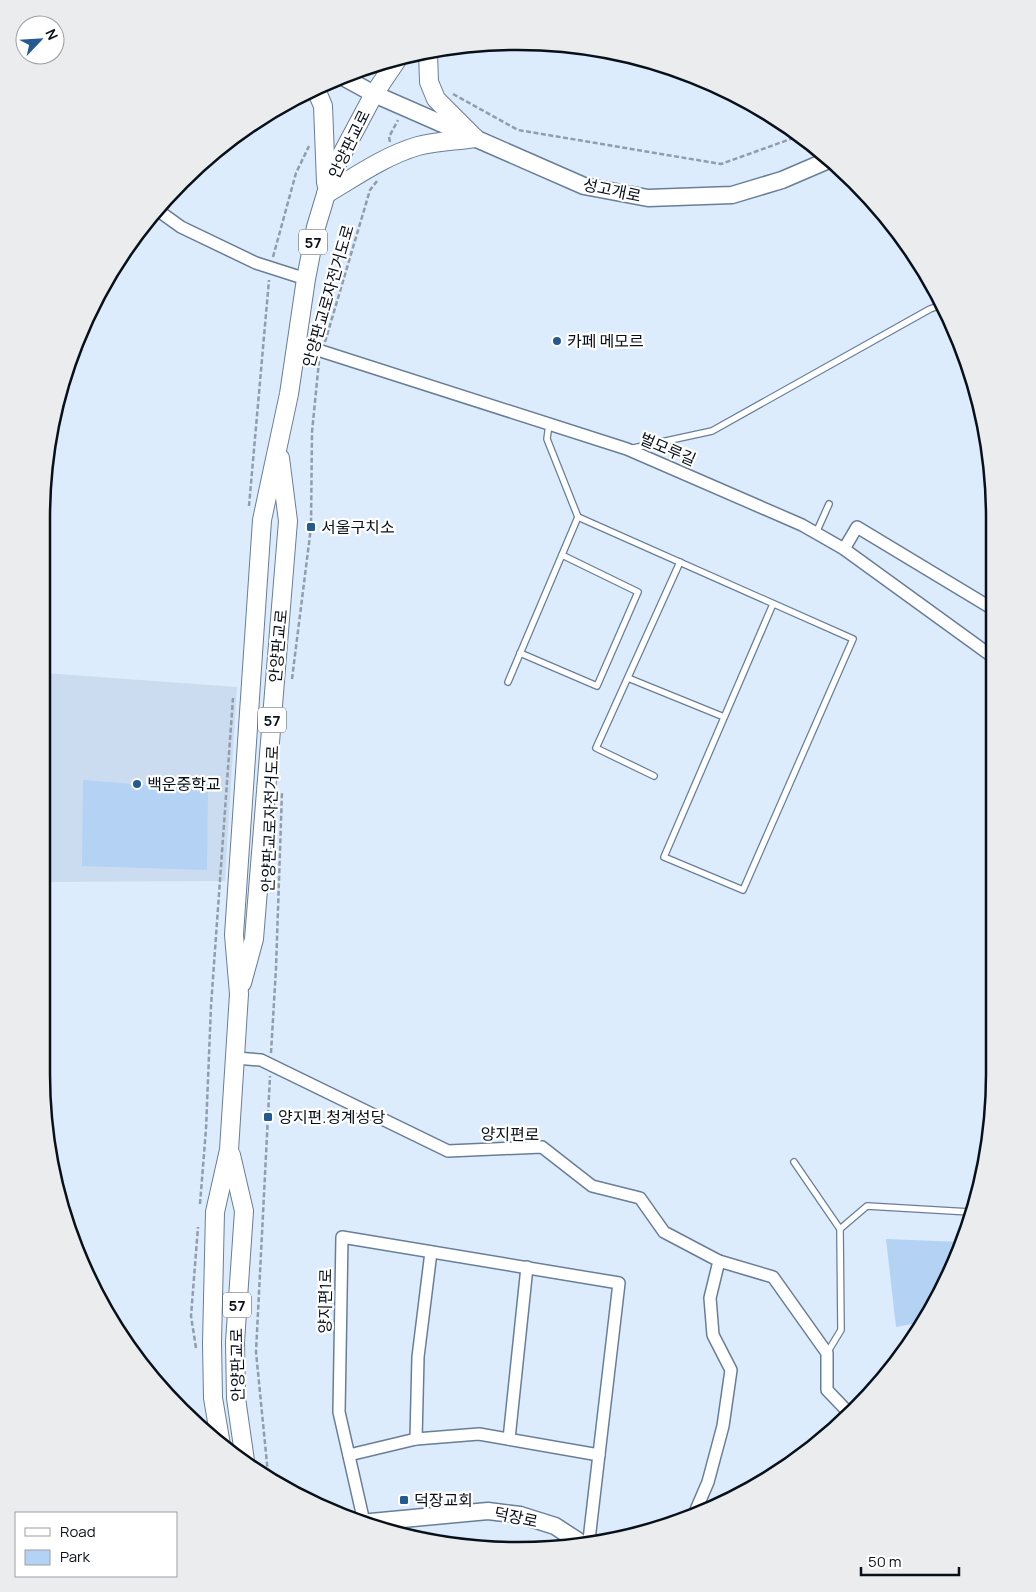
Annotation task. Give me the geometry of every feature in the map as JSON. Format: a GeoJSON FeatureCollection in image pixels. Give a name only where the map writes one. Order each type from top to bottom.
{"type":"FeatureCollection","features":[{"type":"Feature","properties":{"kind":"main road"},"geometry":{"type":"LineString","coordinates":[[428,59],[429,82],[436,99],[475,138]]}},
{"type":"Feature","properties":{"kind":"main road","name":"안양판교로"},"geometry":{"type":"LineString","coordinates":[[219,1434],[213,1398],[212,1333],[216,1212],[229,1150],[239,994],[234,935],[262,520],[289,394],[306,279],[316,227],[333,171],[374,94],[392,68]]}},
{"type":"Feature","properties":{"kind":"main road"},"geometry":{"type":"LineString","coordinates":[[319,95],[323,106],[326,194],[392,156],[419,146],[475,138]]}},
{"type":"Feature","properties":{"kind":"main road","name":"안양판교로"},"geometry":{"type":"LineString","coordinates":[[239,994],[254,939],[288,520],[278,445]]}},
{"type":"Feature","properties":{"kind":"main road","name":"안양판교로"},"geometry":{"type":"LineString","coordinates":[[229,1150],[244,1211],[235,1342],[236,1398],[244,1453]]}},
{"type":"Feature","properties":{"kind":"street","name":"성고개로"},"geometry":{"type":"LineString","coordinates":[[351,81],[374,94],[584,186],[648,198],[732,195],[782,180],[823,163]]}},
{"type":"Feature","properties":{"kind":"street"},"geometry":{"type":"LineString","coordinates":[[162,214],[181,227],[256,263],[306,279]]}},
{"type":"Feature","properties":{"kind":"street","name":"벌모루길"},"geometry":{"type":"LineString","coordinates":[[296,343],[627,449],[793,521],[844,549],[986,652]]}},
{"type":"Feature","properties":{"kind":"street"},"geometry":{"type":"LineString","coordinates":[[844,549],[857,527],[986,605]]}},
{"type":"Feature","properties":{"kind":"street","name":"양지편로"},"geometry":{"type":"LineString","coordinates":[[235,1058],[261,1060],[271,1064],[448,1150],[542,1147],[592,1186],[640,1198],[664,1232],[718,1261],[773,1277],[827,1353]]}},
{"type":"Feature","properties":{"kind":"street","name":"양지편1로"},"geometry":{"type":"LineString","coordinates":[[360,1514],[339,1412],[342,1237],[619,1283],[589,1536]]}},
{"type":"Feature","properties":{"kind":"street"},"geometry":{"type":"LineString","coordinates":[[416,1439],[418,1358],[432,1252]]}},
{"type":"Feature","properties":{"kind":"street"},"geometry":{"type":"LineString","coordinates":[[698,1506],[708,1482],[723,1426],[731,1370],[713,1335],[710,1298],[718,1261]]}},
{"type":"Feature","properties":{"kind":"street"},"geometry":{"type":"LineString","coordinates":[[509,1439],[527,1268]]}},
{"type":"Feature","properties":{"kind":"street"},"geometry":{"type":"LineString","coordinates":[[827,1353],[827,1390],[845,1409]]}},
{"type":"Feature","properties":{"kind":"street"},"geometry":{"type":"LineString","coordinates":[[349,1455],[416,1439],[479,1434],[599,1455]]}},
{"type":"Feature","properties":{"kind":"street","name":"덕장로"},"geometry":{"type":"LineString","coordinates":[[381,1521],[488,1511],[520,1515],[556,1526],[574,1538]]}},
{"type":"Feature","properties":{"kind":"lane"},"geometry":{"type":"LineString","coordinates":[[627,449],[712,431],[936,307]]}},
{"type":"Feature","properties":{"kind":"lane"},"geometry":{"type":"LineString","coordinates":[[549,424],[546,439],[578,517],[680,562],[853,640],[744,890],[664,857],[773,604]]}},
{"type":"Feature","properties":{"kind":"lane"},"geometry":{"type":"LineString","coordinates":[[816,533],[829,504]]}},
{"type":"Feature","properties":{"kind":"lane"},"geometry":{"type":"LineString","coordinates":[[508,682],[578,517]]}},
{"type":"Feature","properties":{"kind":"lane"},"geometry":{"type":"LineString","coordinates":[[520,653],[597,686],[638,592],[562,555]]}},
{"type":"Feature","properties":{"kind":"lane"},"geometry":{"type":"LineString","coordinates":[[654,776],[596,748],[680,562]]}},
{"type":"Feature","properties":{"kind":"lane"},"geometry":{"type":"LineString","coordinates":[[628,678],[724,717]]}},
{"type":"Feature","properties":{"kind":"lane"},"geometry":{"type":"LineString","coordinates":[[794,1162],[840,1229],[841,1330],[827,1353]]}},
{"type":"Feature","properties":{"kind":"lane"},"geometry":{"type":"LineString","coordinates":[[840,1229],[867,1206],[965,1212]]}},
{"type":"Feature","properties":{"kind":"path"},"geometry":{"type":"LineString","coordinates":[[452,93],[518,130],[721,164],[792,139]]}},
{"type":"Feature","properties":{"kind":"path"},"geometry":{"type":"LineString","coordinates":[[392,156],[389,136],[404,107]]}},
{"type":"Feature","properties":{"kind":"path","name":"안양판교로자전거도로"},"geometry":{"type":"LineString","coordinates":[[292,680],[311,527],[312,432],[318,365],[370,190],[382,176]]}},
{"type":"Feature","properties":{"kind":"path","name":"안양판교로자전거도로"},"geometry":{"type":"LineString","coordinates":[[267,1469],[256,1352],[276,968],[283,786]]}},
{"type":"Feature","properties":{"kind":"shaded area","name":"백운중학교"},"geometry":{"type":"Polygon","coordinates":[[[50,673],[237,687],[225,881],[50,882],[50,673]]]}},
{"type":"Feature","properties":{"kind":"green space"},"geometry":{"type":"Polygon","coordinates":[[[83,780],[208,790],[207,870],[82,866],[83,780]]]}},
{"type":"Feature","properties":{"kind":"green space"},"geometry":{"type":"Polygon","coordinates":[[[886,1239],[954,1242],[938,1281],[913,1324],[896,1327],[886,1239]]]}},
{"type":"Feature","properties":{"kind":"place","name":"카페 메모르"},"geometry":{"type":"Point","coordinates":[557,341]}},
{"type":"Feature","properties":{"kind":"place","name":"서울구치소"},"geometry":{"type":"Point","coordinates":[311,527]}},
{"type":"Feature","properties":{"kind":"place","name":"백운중학교"},"geometry":{"type":"Point","coordinates":[137,784]}},
{"type":"Feature","properties":{"kind":"place","name":"양지편.청계성당"},"geometry":{"type":"Point","coordinates":[268,1117]}},
{"type":"Feature","properties":{"kind":"place","name":"덕장교회"},"geometry":{"type":"Point","coordinates":[404,1500]}}]}
